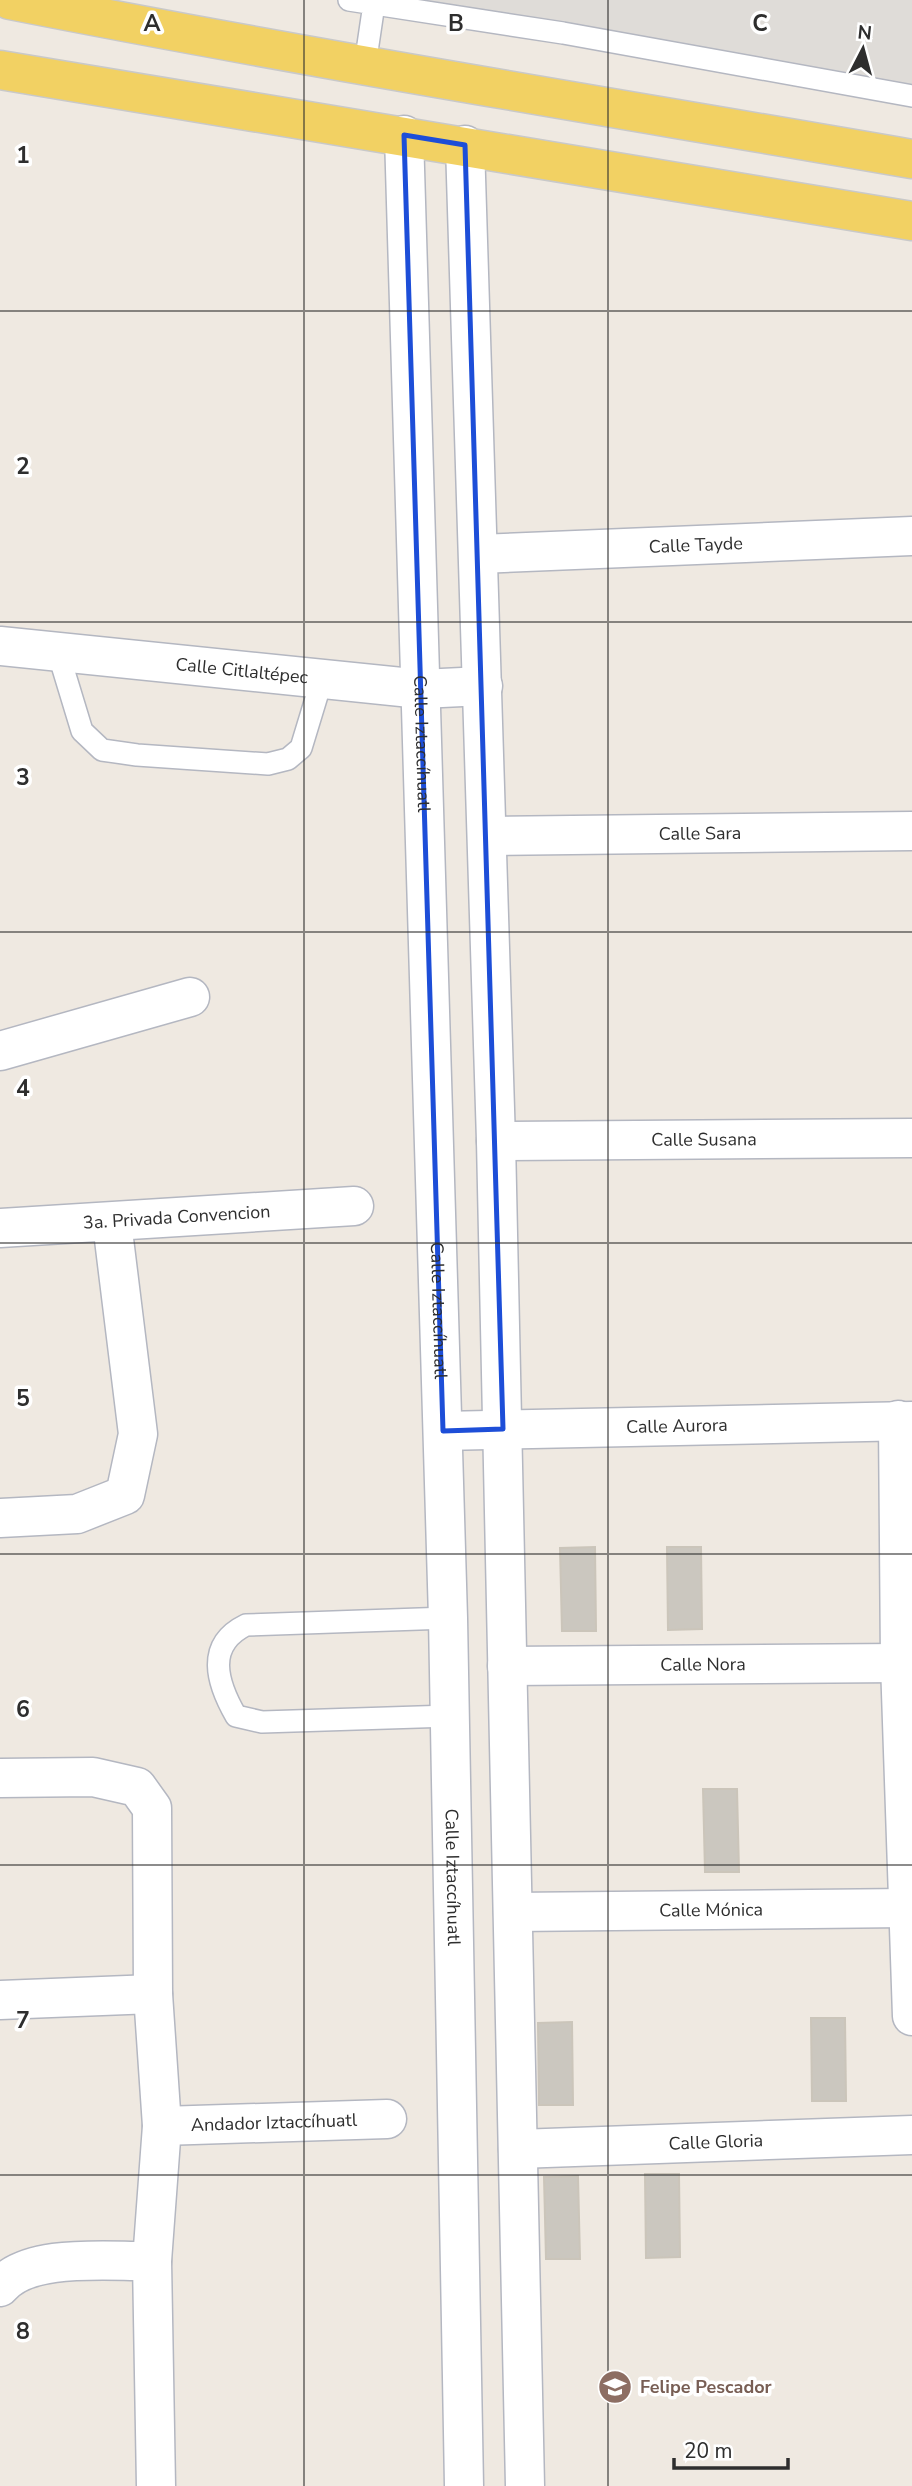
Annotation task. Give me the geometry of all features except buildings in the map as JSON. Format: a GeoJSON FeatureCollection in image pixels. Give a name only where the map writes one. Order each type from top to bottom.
{"type":"FeatureCollection","features":[{"type":"Feature","properties":{"kind":"main road"},"geometry":{"type":"LineString","coordinates":[[10,0],[244,46],[912,159]]}},
{"type":"Feature","properties":{"kind":"main road"},"geometry":{"type":"LineString","coordinates":[[0,70],[912,221]]}},
{"type":"Feature","properties":{"kind":"street","name":"Calle Iztaccíhuatl"},"geometry":{"type":"LineString","coordinates":[[404,135],[448,1618],[464,2486]]}},
{"type":"Feature","properties":{"kind":"street"},"geometry":{"type":"LineString","coordinates":[[465,145],[484,686],[496,1141],[525,2486]]}},
{"type":"Feature","properties":{"kind":"street","name":"Calle Tayde"},"geometry":{"type":"LineString","coordinates":[[479,554],[912,536]]}},
{"type":"Feature","properties":{"kind":"street","name":"Calle Citlaltépec"},"geometry":{"type":"LineString","coordinates":[[0,646],[421,689],[484,686]]}},
{"type":"Feature","properties":{"kind":"street","name":"Calle Sara"},"geometry":{"type":"LineString","coordinates":[[488,836],[912,831]]}},
{"type":"Feature","properties":{"kind":"street"},"geometry":{"type":"LineString","coordinates":[[0,1051],[190,997]]}},
{"type":"Feature","properties":{"kind":"street","name":"Calle Susana"},"geometry":{"type":"LineString","coordinates":[[496,1141],[912,1138]]}},
{"type":"Feature","properties":{"kind":"street","name":"3a. Privada Convencion"},"geometry":{"type":"LineString","coordinates":[[0,1228],[354,1206]]}},
{"type":"Feature","properties":{"kind":"street"},"geometry":{"type":"LineString","coordinates":[[0,1518],[77,1514],[125,1496],[138,1434],[112,1223]]}},
{"type":"Feature","properties":{"kind":"street"},"geometry":{"type":"LineString","coordinates":[[905,1421],[900,1663],[912,2016]]}},
{"type":"Feature","properties":{"kind":"street","name":"Calle Aurora"},"geometry":{"type":"LineString","coordinates":[[443,1431],[905,1421]]}},
{"type":"Feature","properties":{"kind":"street","name":"Calle Nora"},"geometry":{"type":"LineString","coordinates":[[508,1666],[900,1663]]}},
{"type":"Feature","properties":{"kind":"street"},"geometry":{"type":"LineString","coordinates":[[0,1778],[93,1777],[137,1787],[152,1808],[153,1994],[162,2126],[152,2261],[156,2486]]}},
{"type":"Feature","properties":{"kind":"street","name":"Calle Mónica"},"geometry":{"type":"LineString","coordinates":[[513,1912],[907,1908]]}},
{"type":"Feature","properties":{"kind":"street"},"geometry":{"type":"LineString","coordinates":[[0,2000],[153,1994]]}},
{"type":"Feature","properties":{"kind":"street","name":"Andador Iztaccíhuatl"},"geometry":{"type":"LineString","coordinates":[[162,2126],[387,2119]]}},
{"type":"Feature","properties":{"kind":"street","name":"Calle Gloria"},"geometry":{"type":"LineString","coordinates":[[518,2149],[912,2136]]}},
{"type":"Feature","properties":{"kind":"street"},"geometry":{"type":"LineString","coordinates":[[0,2287],[9,2276],[29,2267],[152,2261]]}},
{"type":"Feature","properties":{"kind":"lane"},"geometry":{"type":"LineString","coordinates":[[348,0],[563,33],[912,96]]}},
{"type":"Feature","properties":{"kind":"lane"},"geometry":{"type":"LineString","coordinates":[[365,65],[374,4]]}},
{"type":"Feature","properties":{"kind":"lane"},"geometry":{"type":"LineString","coordinates":[[58,652],[82,731],[102,750],[137,755],[268,764],[288,759],[300,748],[322,679]]}},
{"type":"Feature","properties":{"kind":"lane"},"geometry":{"type":"LineString","coordinates":[[448,1618],[246,1625],[228,1634],[219,1650],[221,1690],[236,1716],[262,1721],[450,1716]]}},
{"type":"Feature","properties":{"kind":"highlighted area"},"geometry":{"type":"Polygon","coordinates":[[[404,135],[465,145],[503,1429],[443,1431],[404,135]]]}},
{"type":"Feature","properties":{"kind":"shaded area"},"geometry":{"type":"Polygon","coordinates":[[[395,0],[912,0],[912,86],[395,0]]]}},
{"type":"Feature","properties":{"kind":"place","name":"Felipe Pescador"},"geometry":{"type":"Point","coordinates":[615,2387]}}]}
